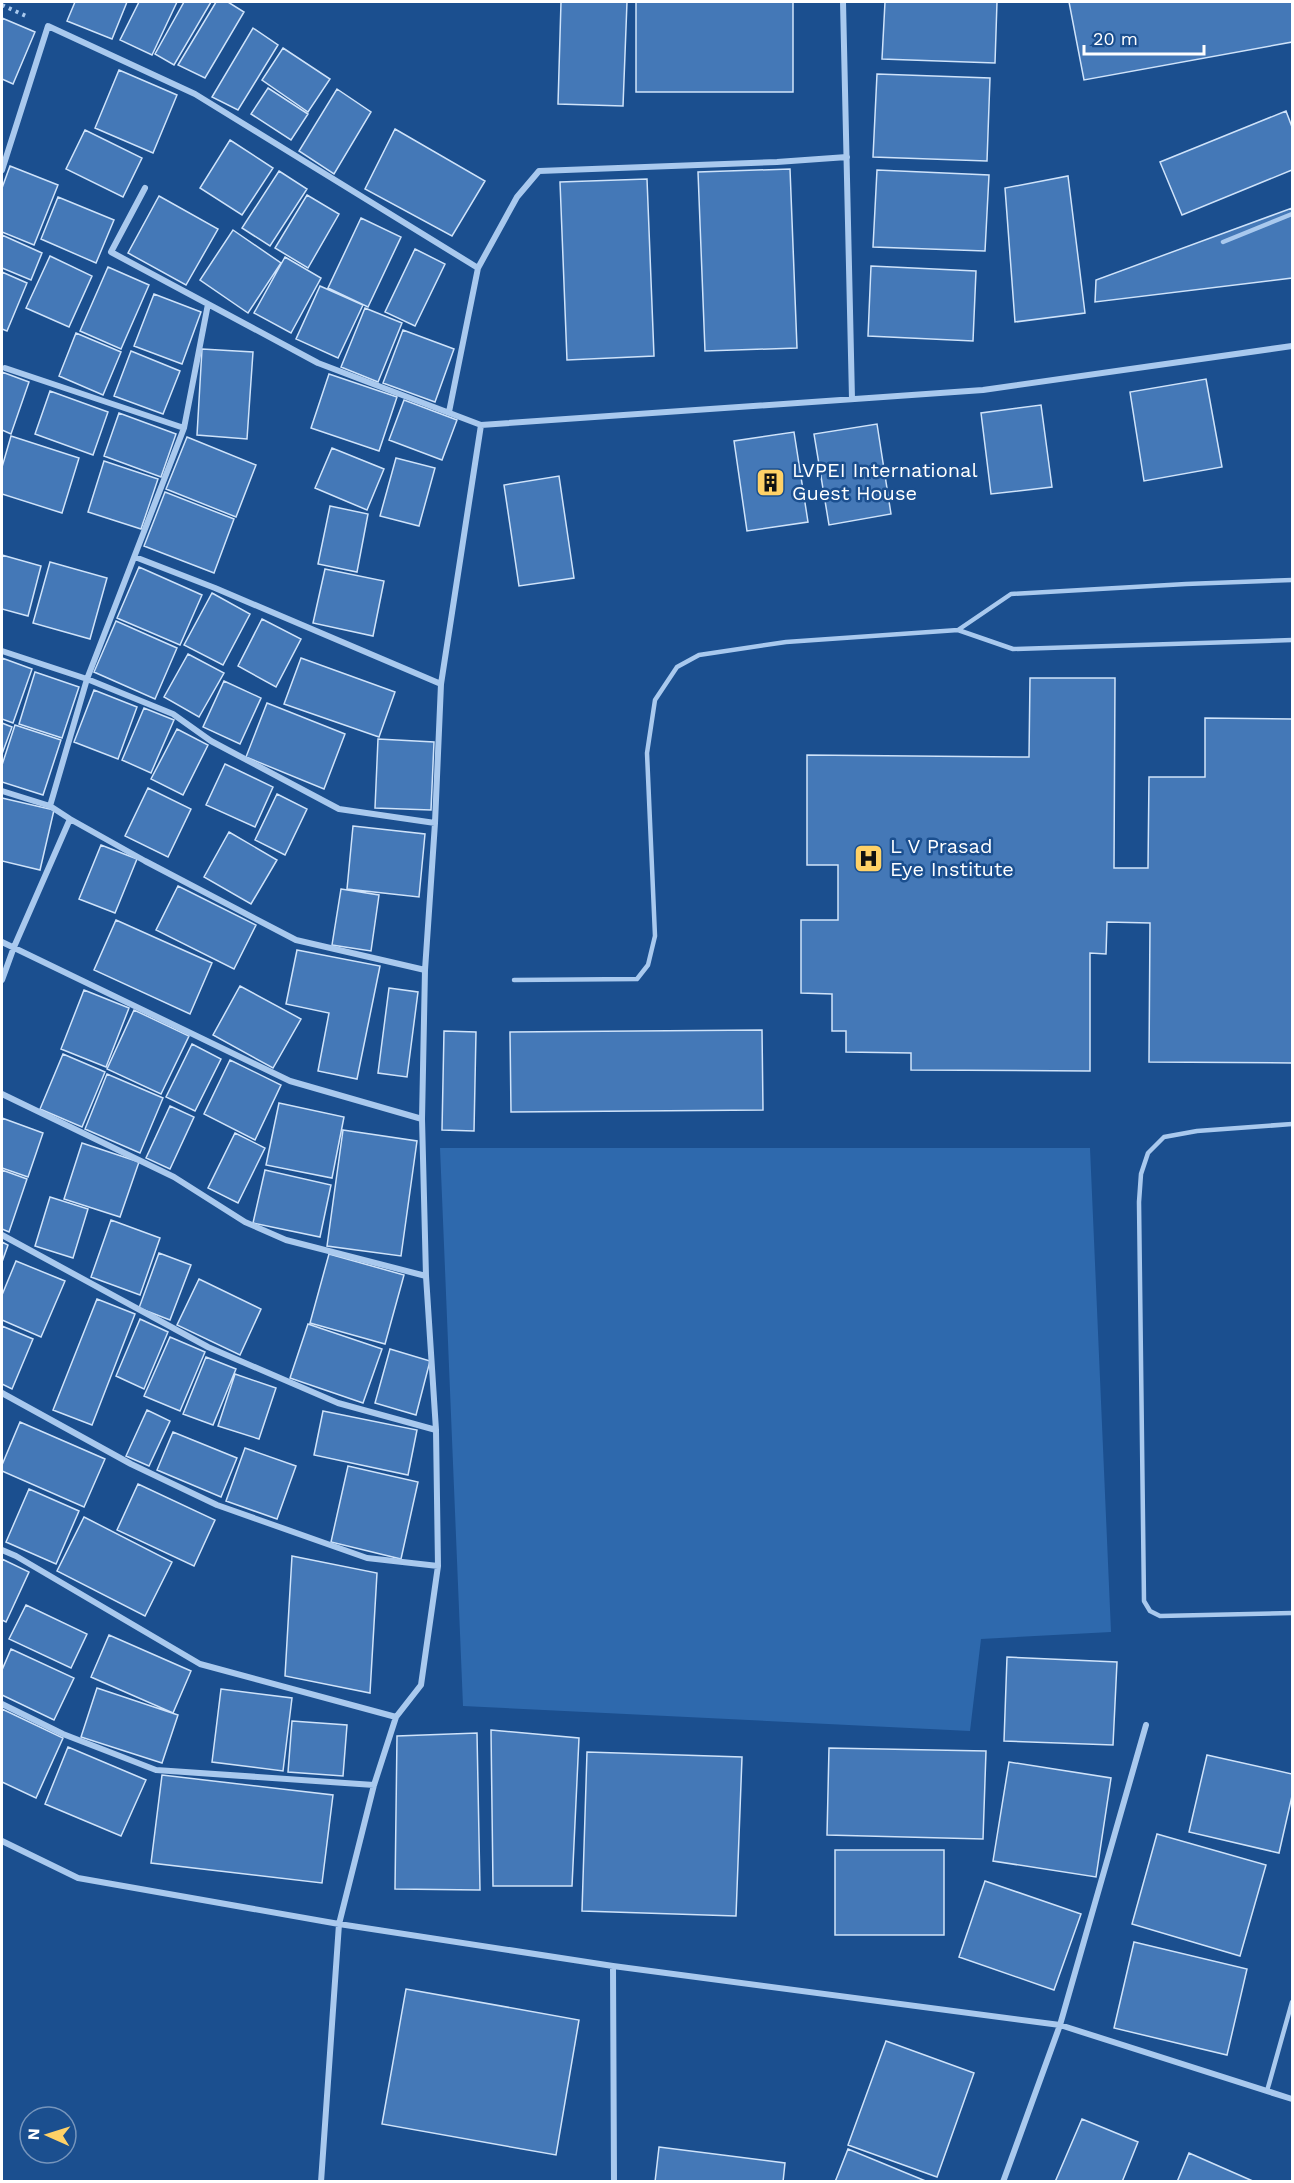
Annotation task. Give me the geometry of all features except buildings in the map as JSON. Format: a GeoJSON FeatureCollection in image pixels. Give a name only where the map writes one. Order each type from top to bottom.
{"type":"FeatureCollection","features":[{"type":"Feature","properties":{"kind":"street"},"geometry":{"type":"LineString","coordinates":[[843,2],[852,399]]}},
{"type":"Feature","properties":{"kind":"street"},"geometry":{"type":"LineString","coordinates":[[2,166],[48,26],[195,94],[478,268]]}},
{"type":"Feature","properties":{"kind":"street"},"geometry":{"type":"LineString","coordinates":[[449,412],[478,268],[517,197],[539,171],[777,162],[847,157]]}},
{"type":"Feature","properties":{"kind":"street"},"geometry":{"type":"LineString","coordinates":[[145,188],[111,252],[318,363],[481,425],[984,390],[1293,346]]}},
{"type":"Feature","properties":{"kind":"street"},"geometry":{"type":"LineString","coordinates":[[50,806],[87,679],[184,428],[208,304]]}},
{"type":"Feature","properties":{"kind":"street"},"geometry":{"type":"LineString","coordinates":[[5,368],[184,428]]}},
{"type":"Feature","properties":{"kind":"street"},"geometry":{"type":"LineString","coordinates":[[321,2181],[339,1924],[374,1785],[396,1717],[421,1685],[438,1566],[436,1430],[426,1276],[422,1119],[425,970],[441,684],[481,425]]}},
{"type":"Feature","properties":{"kind":"street"},"geometry":{"type":"LineString","coordinates":[[135,557],[215,588],[441,684]]}},
{"type":"Feature","properties":{"kind":"street"},"geometry":{"type":"LineString","coordinates":[[2,651],[87,679],[173,714],[211,741],[339,809],[435,823]]}},
{"type":"Feature","properties":{"kind":"street"},"geometry":{"type":"LineString","coordinates":[[2,790],[50,806],[144,861],[296,940],[425,970]]}},
{"type":"Feature","properties":{"kind":"street"},"geometry":{"type":"LineString","coordinates":[[2,980],[70,819]]}},
{"type":"Feature","properties":{"kind":"street"},"geometry":{"type":"LineString","coordinates":[[2,942],[290,1081],[422,1119]]}},
{"type":"Feature","properties":{"kind":"street"},"geometry":{"type":"LineString","coordinates":[[2,1094],[174,1177],[245,1222],[286,1240],[426,1276]]}},
{"type":"Feature","properties":{"kind":"street"},"geometry":{"type":"LineString","coordinates":[[2,1235],[208,1347],[338,1403],[436,1430]]}},
{"type":"Feature","properties":{"kind":"street"},"geometry":{"type":"LineString","coordinates":[[2,1393],[131,1464],[217,1505],[368,1558],[438,1566]]}},
{"type":"Feature","properties":{"kind":"street"},"geometry":{"type":"LineString","coordinates":[[2,1550],[200,1664],[396,1717]]}},
{"type":"Feature","properties":{"kind":"street"},"geometry":{"type":"LineString","coordinates":[[2,1704],[63,1734],[156,1770],[374,1785]]}},
{"type":"Feature","properties":{"kind":"street"},"geometry":{"type":"LineString","coordinates":[[1003,2181],[1060,2025],[1146,1725]]}},
{"type":"Feature","properties":{"kind":"street"},"geometry":{"type":"LineString","coordinates":[[2,1841],[78,1878],[339,1924],[613,1966],[1060,2025],[1293,2099]]}},
{"type":"Feature","properties":{"kind":"street"},"geometry":{"type":"LineString","coordinates":[[613,1966],[614,2181]]}},
{"type":"Feature","properties":{"kind":"lane"},"geometry":{"type":"LineString","coordinates":[[1223,242],[1293,214]]}},
{"type":"Feature","properties":{"kind":"lane"},"geometry":{"type":"LineString","coordinates":[[958,630],[1011,594],[1293,580]]}},
{"type":"Feature","properties":{"kind":"lane"},"geometry":{"type":"LineString","coordinates":[[514,980],[637,979],[648,965],[655,936],[647,753],[655,700],[677,667],[699,655],[786,642],[958,630],[1012,649],[1293,640]]}},
{"type":"Feature","properties":{"kind":"lane"},"geometry":{"type":"LineString","coordinates":[[1293,1124],[1197,1131],[1164,1137],[1148,1153],[1141,1174],[1138,1202],[1144,1601],[1150,1611],[1160,1616],[1293,1613]]}},
{"type":"Feature","properties":{"kind":"lane"},"geometry":{"type":"LineString","coordinates":[[1267,2091],[1293,2002]]}},
{"type":"Feature","properties":{"kind":"shaded area"},"geometry":{"type":"Polygon","coordinates":[[[440,1148],[1090,1148],[1111,1632],[981,1639],[970,1731],[463,1706],[440,1148]]]}},
{"type":"Feature","properties":{"kind":"place","name":"LVPEI International Guest House"},"geometry":{"type":"Point","coordinates":[771,482]}},
{"type":"Feature","properties":{"kind":"place","name":"L V Prasad Eye Institute"},"geometry":{"type":"Point","coordinates":[869,858]}}]}
